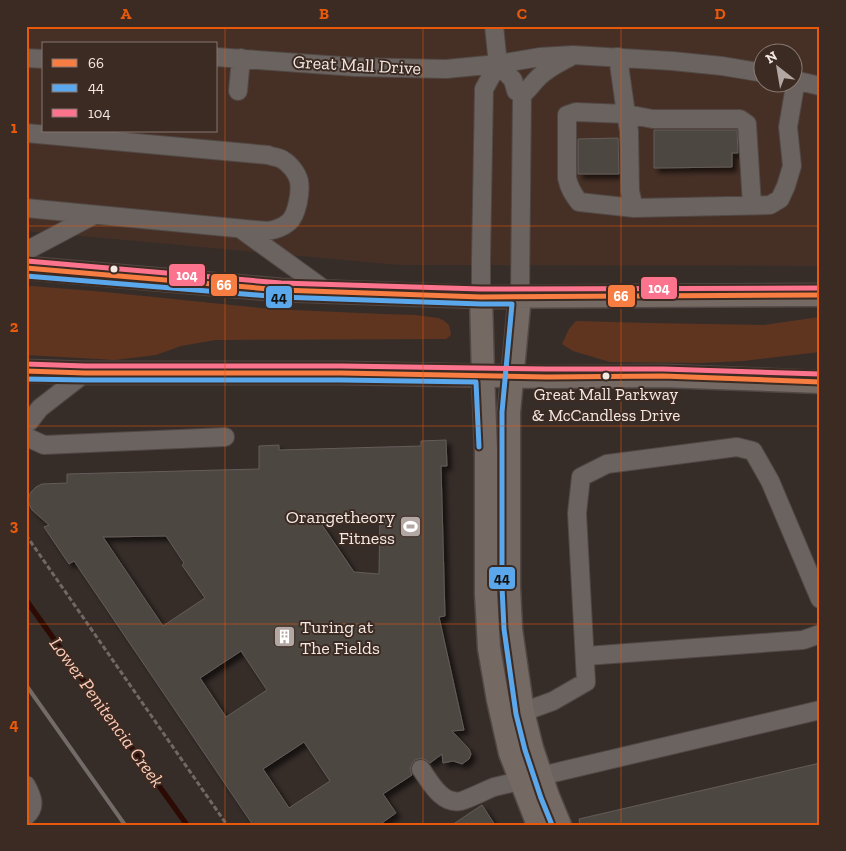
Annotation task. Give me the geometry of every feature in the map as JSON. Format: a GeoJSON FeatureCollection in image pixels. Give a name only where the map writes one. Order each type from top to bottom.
{"type":"FeatureCollection","features":[{"type":"Feature","properties":{"kind":"main road"},"geometry":{"type":"LineString","coordinates":[[26,268],[281,290],[328,292],[481,297],[820,295]]}},
{"type":"Feature","properties":{"kind":"main road"},"geometry":{"type":"LineString","coordinates":[[520,296],[509,412],[509,587],[511,629],[523,712],[532,748],[530,778],[538,825]]}},
{"type":"Feature","properties":{"kind":"main road"},"geometry":{"type":"LineString","coordinates":[[481,297],[486,450],[486,594],[489,648],[510,753],[530,778],[560,825]]}},
{"type":"Feature","properties":{"kind":"main road"},"geometry":{"type":"LineString","coordinates":[[26,371],[85,373],[340,373],[547,377],[663,376],[820,382]]}},
{"type":"Feature","properties":{"kind":"street"},"geometry":{"type":"LineString","coordinates":[[481,297],[484,89],[498,64],[494,26]]}},
{"type":"Feature","properties":{"kind":"street"},"geometry":{"type":"LineString","coordinates":[[520,296],[522,95],[547,70],[573,56]]}},
{"type":"Feature","properties":{"kind":"street","name":"Great Mall Drive"},"geometry":{"type":"LineString","coordinates":[[218,58],[364,67],[446,69],[498,64],[540,57],[618,57],[698,63],[754,71]]}},
{"type":"Feature","properties":{"kind":"street"},"geometry":{"type":"LineString","coordinates":[[618,57],[630,131],[630,190],[634,208]]}},
{"type":"Feature","properties":{"kind":"street"},"geometry":{"type":"LineString","coordinates":[[26,58],[42,59]]}},
{"type":"Feature","properties":{"kind":"street"},"geometry":{"type":"LineString","coordinates":[[238,92],[241,58]]}},
{"type":"Feature","properties":{"kind":"street"},"geometry":{"type":"LineString","coordinates":[[498,64],[513,80],[516,91],[522,95]]}},
{"type":"Feature","properties":{"kind":"street"},"geometry":{"type":"LineString","coordinates":[[804,82],[820,86]]}},
{"type":"Feature","properties":{"kind":"street"},"geometry":{"type":"LineString","coordinates":[[752,205],[747,124],[740,119],[653,119],[626,114],[576,112],[567,115],[568,186],[578,202],[634,208],[770,205],[780,199],[792,166],[788,127],[793,92]]}},
{"type":"Feature","properties":{"kind":"street"},"geometry":{"type":"LineString","coordinates":[[26,133],[268,155],[283,160],[293,169],[299,181],[296,209],[290,221],[278,229],[267,231],[26,208]]}},
{"type":"Feature","properties":{"kind":"street"},"geometry":{"type":"LineString","coordinates":[[26,251],[94,215]]}},
{"type":"Feature","properties":{"kind":"street"},"geometry":{"type":"LineString","coordinates":[[242,230],[328,292]]}},
{"type":"Feature","properties":{"kind":"street"},"geometry":{"type":"LineString","coordinates":[[85,373],[40,408],[28,430],[44,445],[225,437]]}},
{"type":"Feature","properties":{"kind":"street"},"geometry":{"type":"LineString","coordinates":[[523,712],[553,701],[586,682],[577,513],[581,477],[607,464],[737,447],[753,451],[770,481],[820,599]]}},
{"type":"Feature","properties":{"kind":"street"},"geometry":{"type":"LineString","coordinates":[[586,656],[803,640],[820,634]]}},
{"type":"Feature","properties":{"kind":"street"},"geometry":{"type":"LineString","coordinates":[[420,769],[438,793],[450,801],[460,801],[494,787],[820,710]]}},
{"type":"Feature","properties":{"kind":"street"},"geometry":{"type":"LineString","coordinates":[[26,785],[33,805],[26,816]]}},
{"type":"Feature","properties":{"kind":"path"},"geometry":{"type":"LineString","coordinates":[[26,535],[227,825]]}},
{"type":"Feature","properties":{"kind":"shaded area"},"geometry":{"type":"Polygon","coordinates":[[[26,26],[820,26],[820,266],[399,265],[26,231],[26,26]]]}},
{"type":"Feature","properties":{"kind":"shaded area"},"geometry":{"type":"Polygon","coordinates":[[[32,286],[270,309],[415,315],[443,320],[449,325],[451,334],[446,339],[215,340],[181,346],[156,355],[115,360],[26,355],[26,287],[32,286]]]}},
{"type":"Feature","properties":{"kind":"shaded area"},"geometry":{"type":"Polygon","coordinates":[[[820,317],[820,352],[743,361],[701,363],[610,362],[573,351],[562,344],[569,329],[576,321],[764,325],[820,317]]]}},
{"type":"Feature","properties":{"kind":"building"},"geometry":{"type":"Polygon","coordinates":[[[654,130],[737,130],[738,153],[732,153],[732,167],[654,168],[654,130]]]}},
{"type":"Feature","properties":{"kind":"building"},"geometry":{"type":"Polygon","coordinates":[[[618,138],[619,174],[578,174],[578,139],[618,138]]]}},
{"type":"Feature","properties":{"kind":"building","name":"Turing at The Fields"},"geometry":{"type":"Polygon","coordinates":[[[446,440],[447,466],[441,466],[445,616],[439,617],[464,730],[452,731],[469,749],[471,754],[469,759],[462,764],[453,761],[443,763],[442,754],[430,763],[421,758],[415,760],[410,769],[412,775],[383,794],[396,813],[379,825],[253,825],[74,561],[69,564],[44,527],[49,525],[32,510],[28,498],[36,487],[42,484],[67,483],[67,474],[259,469],[259,446],[279,445],[279,450],[421,446],[421,441],[446,440]],[[314,513],[354,572],[379,574],[380,514],[314,513]],[[166,536],[103,537],[163,626],[205,598],[182,565],[184,563],[166,536]],[[241,651],[200,678],[226,717],[267,690],[241,651]],[[304,742],[263,769],[289,808],[330,781],[304,742]]]}},
{"type":"Feature","properties":{"kind":"building"},"geometry":{"type":"Polygon","coordinates":[[[820,763],[820,825],[580,825],[579,819],[820,763]]]}},
{"type":"Feature","properties":{"kind":"building"},"geometry":{"type":"Polygon","coordinates":[[[482,805],[495,825],[452,825],[482,805]]]}},
{"type":"Feature","properties":{"kind":"waterway","name":"Lower Penitencia Creek"},"geometry":{"type":"LineString","coordinates":[[26,600],[187,825]]}},
{"type":"Feature","properties":{"kind":"railway"},"geometry":{"type":"LineString","coordinates":[[26,685],[125,825]]}},
{"type":"Feature","properties":{"kind":"transit line","name":"104"},"geometry":{"type":"LineString","coordinates":[[27,261],[281,283],[481,289],[820,288]]}},
{"type":"Feature","properties":{"kind":"transit line","name":"66"},"geometry":{"type":"LineString","coordinates":[[26,268],[281,290],[481,297],[820,295]]}},
{"type":"Feature","properties":{"kind":"transit line","name":"44"},"geometry":{"type":"LineString","coordinates":[[26,276],[280,297],[512,304],[502,412],[502,587],[504,629],[516,714],[525,750],[552,825]]}},
{"type":"Feature","properties":{"kind":"transit line","name":"104"},"geometry":{"type":"LineString","coordinates":[[26,364],[85,366],[663,369],[820,374]]}},
{"type":"Feature","properties":{"kind":"transit line","name":"66"},"geometry":{"type":"LineString","coordinates":[[26,371],[85,373],[341,373],[547,377],[663,376],[820,382]]}},
{"type":"Feature","properties":{"kind":"transit line","name":"44"},"geometry":{"type":"LineString","coordinates":[[26,379],[476,382],[479,447]]}},
{"type":"Feature","properties":{"kind":"place","name":"Great Mall Parkway & McCandless Drive"},"geometry":{"type":"Point","coordinates":[606,376]}},
{"type":"Feature","properties":{"kind":"place","name":"Orangetheory Fitness"},"geometry":{"type":"Point","coordinates":[411,527]}},
{"type":"Feature","properties":{"kind":"place","name":"Turing at The Fields"},"geometry":{"type":"Point","coordinates":[284,637]}}]}
